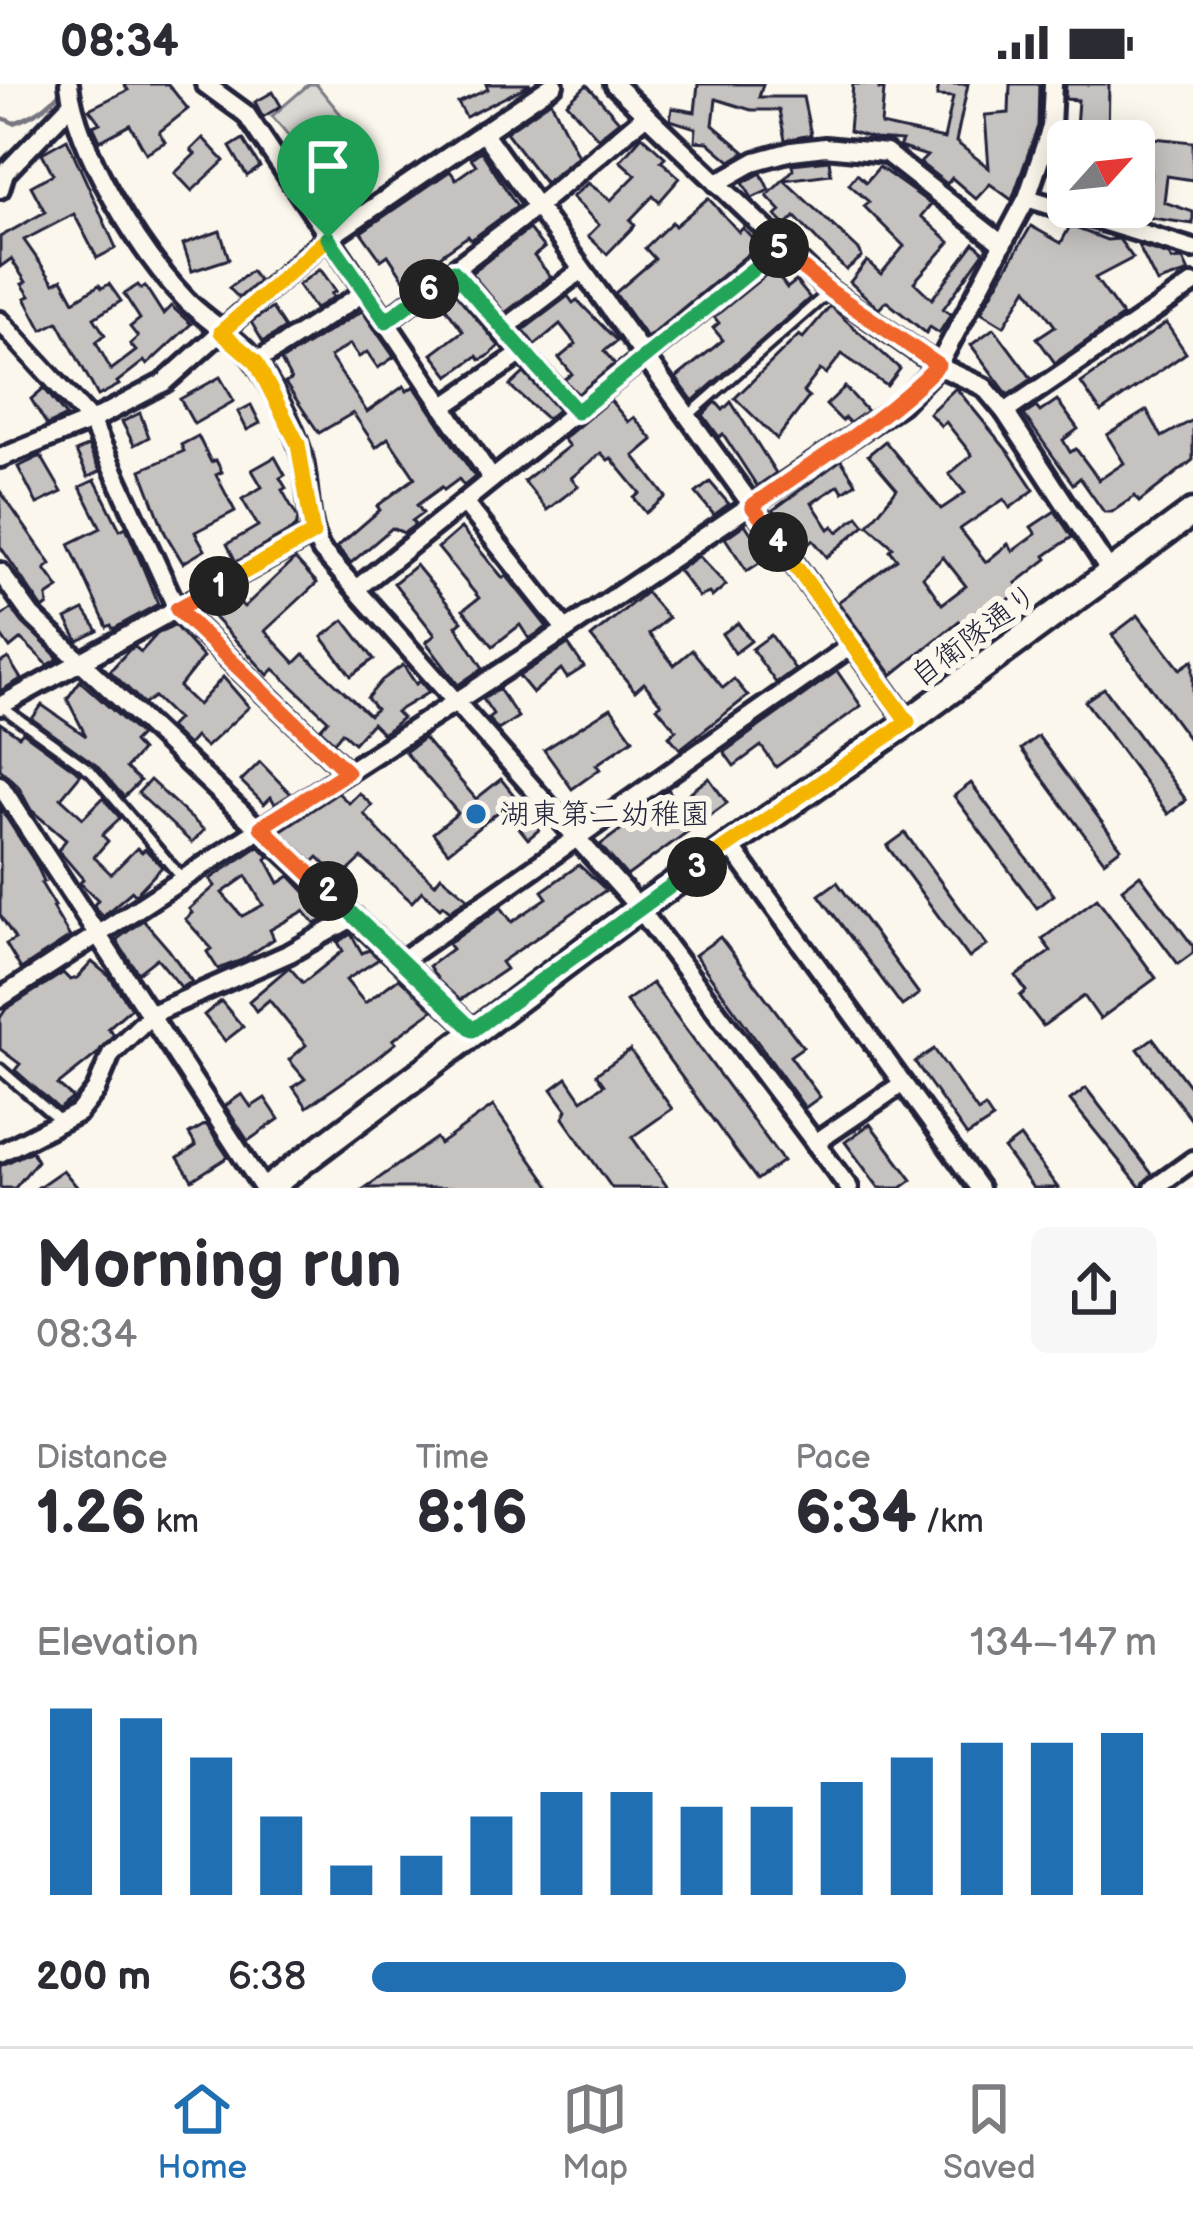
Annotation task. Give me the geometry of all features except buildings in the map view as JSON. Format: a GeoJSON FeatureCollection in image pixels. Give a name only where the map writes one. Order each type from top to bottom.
{"type":"FeatureCollection","features":[{"type":"Feature","properties":{"kind":"street"},"geometry":{"type":"LineString","coordinates":[[205,84],[246,114],[492,479]]}},
{"type":"Feature","properties":{"kind":"street"},"geometry":{"type":"LineString","coordinates":[[0,458],[91,422],[165,382],[328,238],[554,84]]}},
{"type":"Feature","properties":{"kind":"street"},"geometry":{"type":"LineString","coordinates":[[614,84],[830,291],[938,365],[984,387],[1110,572]]}},
{"type":"Feature","properties":{"kind":"street"},"geometry":{"type":"LineString","coordinates":[[2,992],[98,935],[456,702],[901,404],[938,365],[1027,198],[1051,128],[1053,84]]}},
{"type":"Feature","properties":{"kind":"street"},"geometry":{"type":"LineString","coordinates":[[2,178],[70,89]]}},
{"type":"Feature","properties":{"kind":"street"},"geometry":{"type":"LineString","coordinates":[[70,89],[78,130],[136,236],[186,300],[256,362],[298,444],[313,534],[321,550],[639,908],[849,1188]]}},
{"type":"Feature","properties":{"kind":"street"},"geometry":{"type":"LineString","coordinates":[[386,321],[535,208],[646,115]]}},
{"type":"Feature","properties":{"kind":"street"},"geometry":{"type":"LineString","coordinates":[[483,132],[908,722]]}},
{"type":"Feature","properties":{"kind":"street"},"geometry":{"type":"LineString","coordinates":[[716,183],[756,161],[792,151],[825,147],[886,153],[1000,243]]}},
{"type":"Feature","properties":{"kind":"street"},"geometry":{"type":"LineString","coordinates":[[1027,198],[1193,249]]}},
{"type":"Feature","properties":{"kind":"street"},"geometry":{"type":"LineString","coordinates":[[356,590],[781,246]]}},
{"type":"Feature","properties":{"kind":"street"},"geometry":{"type":"LineString","coordinates":[[453,271],[577,412]]}},
{"type":"Feature","properties":{"kind":"street"},"geometry":{"type":"LineString","coordinates":[[504,328],[580,271]]}},
{"type":"Feature","properties":{"kind":"street"},"geometry":{"type":"LineString","coordinates":[[1005,412],[1193,284]]}},
{"type":"Feature","properties":{"kind":"street"},"geometry":{"type":"LineString","coordinates":[[256,362],[365,292]]}},
{"type":"Feature","properties":{"kind":"street"},"geometry":{"type":"LineString","coordinates":[[0,321],[91,422],[177,609],[347,772]]}},
{"type":"Feature","properties":{"kind":"street"},"geometry":{"type":"LineString","coordinates":[[443,407],[522,353]]}},
{"type":"Feature","properties":{"kind":"street"},"geometry":{"type":"LineString","coordinates":[[464,502],[566,630]]}},
{"type":"Feature","properties":{"kind":"street","name":"自衛隊通り"},"geometry":{"type":"LineString","coordinates":[[266,1188],[639,908],[908,722],[1193,512]]}},
{"type":"Feature","properties":{"kind":"street"},"geometry":{"type":"LineString","coordinates":[[1,706],[313,534]]}},
{"type":"Feature","properties":{"kind":"street"},"geometry":{"type":"LineString","coordinates":[[0,572],[31,615],[473,1030]]}},
{"type":"Feature","properties":{"kind":"street"},"geometry":{"type":"LineString","coordinates":[[400,961],[852,645]]}},
{"type":"Feature","properties":{"kind":"street"},"geometry":{"type":"LineString","coordinates":[[0,785],[266,1188]]}},
{"type":"Feature","properties":{"kind":"street"},"geometry":{"type":"LineString","coordinates":[[729,844],[979,1188]]}},
{"type":"Feature","properties":{"kind":"street"},"geometry":{"type":"LineString","coordinates":[[0,1153],[78,1113],[96,1090],[111,1054],[152,1014],[290,952],[354,917]]}},
{"type":"Feature","properties":{"kind":"street"},"geometry":{"type":"LineString","coordinates":[[815,1142],[902,1084]]}},
{"type":"Feature","properties":{"kind":"street"},"geometry":{"type":"LineString","coordinates":[[1154,1188],[1193,1160]]}},
{"type":"Feature","properties":{"kind":"lane"},"geometry":{"type":"LineString","coordinates":[[687,417],[830,291]]}},
{"type":"Feature","properties":{"kind":"lane"},"geometry":{"type":"LineString","coordinates":[[1,706],[91,771],[182,879]]}},
{"type":"Feature","properties":{"kind":"lane"},"geometry":{"type":"LineString","coordinates":[[0,1069],[61,1122]]}},
{"type":"Feature","properties":{"kind":"shaded area"},"geometry":{"type":"Polygon","coordinates":[[[309,84],[316,84],[370,150],[333,188],[272,116],[309,84]]]}},
{"type":"Feature","properties":{"kind":"waterway"},"geometry":{"type":"LineString","coordinates":[[0,117],[14,123],[46,106],[61,91]]}},
{"type":"Feature","properties":{"kind":"place","name":"湖東第二幼稚園"},"geometry":{"type":"Point","coordinates":[476,814]}},
{"type":"Feature","properties":{"kind":"route"},"geometry":{"type":"LineString","coordinates":[[328,238],[386,321],[453,271],[577,412],[781,246],[830,291],[938,365],[901,404],[752,506],[908,722],[729,844],[473,1030],[261,827],[347,772],[177,609],[313,534],[298,444],[256,362],[221,332],[328,238]]}}]}
